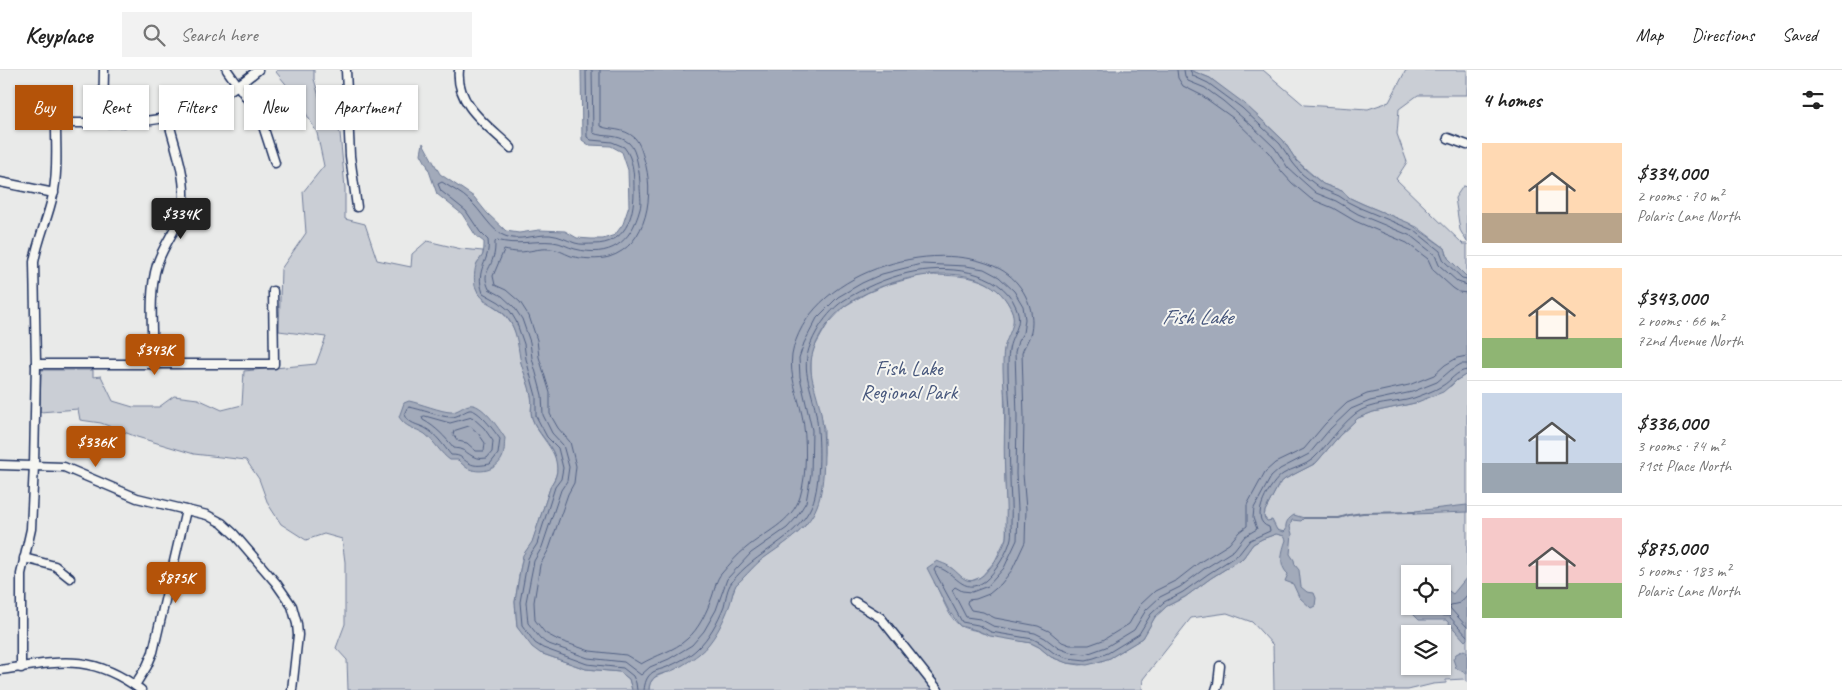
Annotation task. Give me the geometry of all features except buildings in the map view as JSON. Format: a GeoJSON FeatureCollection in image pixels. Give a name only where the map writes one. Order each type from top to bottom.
{"type":"FeatureCollection","features":[{"type":"Feature","properties":{"kind":"street"},"geometry":{"type":"LineString","coordinates":[[104,70],[104,85]]}},
{"type":"Feature","properties":{"kind":"street"},"geometry":{"type":"LineString","coordinates":[[227,70],[256,111],[275,163]]}},
{"type":"Feature","properties":{"kind":"street"},"geometry":{"type":"LineString","coordinates":[[234,88],[258,70]]}},
{"type":"Feature","properties":{"kind":"street"},"geometry":{"type":"LineString","coordinates":[[346,70],[350,156],[357,207]]}},
{"type":"Feature","properties":{"kind":"street"},"geometry":{"type":"LineString","coordinates":[[459,70],[460,84],[468,105],[511,148]]}},
{"type":"Feature","properties":{"kind":"street"},"geometry":{"type":"LineString","coordinates":[[21,668],[21,583],[24,558],[33,520],[36,364],[34,262],[36,248],[54,193],[56,126],[64,123],[83,123]]}},
{"type":"Feature","properties":{"kind":"street"},"geometry":{"type":"LineString","coordinates":[[153,365],[153,280],[161,252],[176,227],[182,211],[184,198],[183,183],[171,130]]}},
{"type":"Feature","properties":{"kind":"street"},"geometry":{"type":"LineString","coordinates":[[1448,138],[1467,145]]}},
{"type":"Feature","properties":{"kind":"street"},"geometry":{"type":"LineString","coordinates":[[0,182],[54,193]]}},
{"type":"Feature","properties":{"kind":"street"},"geometry":{"type":"LineString","coordinates":[[36,364],[274,364],[273,291]]}},
{"type":"Feature","properties":{"kind":"street"},"geometry":{"type":"LineString","coordinates":[[0,465],[64,467],[137,498],[207,515],[228,527],[286,597],[295,615],[298,635],[292,690]]}},
{"type":"Feature","properties":{"kind":"street"},"geometry":{"type":"LineString","coordinates":[[0,670],[60,662],[80,663],[102,668],[138,688],[153,652],[186,510]]}},
{"type":"Feature","properties":{"kind":"street"},"geometry":{"type":"LineString","coordinates":[[24,558],[55,566],[70,578]]}},
{"type":"Feature","properties":{"kind":"street"},"geometry":{"type":"LineString","coordinates":[[855,602],[881,618],[938,690]]}},
{"type":"Feature","properties":{"kind":"street"},"geometry":{"type":"LineString","coordinates":[[1216,690],[1220,666]]}},
{"type":"Feature","properties":{"kind":"green space"},"geometry":{"type":"Polygon","coordinates":[[[277,70],[314,70],[316,130],[337,130],[340,133],[345,188],[345,219],[365,224],[377,260],[411,267],[412,254],[427,241],[461,249],[483,251],[483,255],[477,263],[484,301],[503,314],[512,325],[531,394],[532,418],[552,450],[557,467],[556,475],[532,543],[523,556],[515,602],[517,627],[540,653],[586,669],[620,672],[629,679],[632,690],[348,690],[347,660],[336,648],[345,624],[345,562],[342,539],[324,534],[306,540],[281,524],[268,504],[259,479],[246,460],[194,454],[137,437],[101,423],[80,420],[78,409],[40,412],[41,370],[93,370],[93,377],[101,376],[113,401],[133,407],[159,407],[174,396],[198,399],[222,410],[242,405],[244,371],[316,364],[326,337],[279,331],[281,269],[306,233],[303,192],[324,166],[317,133],[306,113],[306,85],[287,85],[276,72],[277,70]]]}},
{"type":"Feature","properties":{"kind":"green space"},"geometry":{"type":"Polygon","coordinates":[[[1190,70],[1263,70],[1304,105],[1368,109],[1389,102],[1406,70],[1467,70],[1467,95],[1418,95],[1399,109],[1397,134],[1407,162],[1396,179],[1463,244],[1467,244],[1467,277],[1448,258],[1445,248],[1417,227],[1363,204],[1350,198],[1342,191],[1323,184],[1296,160],[1283,140],[1259,117],[1210,78],[1190,70]]]}},
{"type":"Feature","properties":{"kind":"green space"},"geometry":{"type":"Polygon","coordinates":[[[1463,186],[1467,187],[1467,242],[1460,230],[1455,198],[1463,186]]]}},
{"type":"Feature","properties":{"kind":"green space","name":"Fish Lake Regional Park"},"geometry":{"type":"Polygon","coordinates":[[[923,275],[958,276],[981,281],[991,286],[1008,303],[1014,321],[1004,350],[1006,538],[995,561],[981,577],[971,581],[965,580],[951,568],[934,582],[951,616],[962,627],[1031,643],[1051,657],[1067,663],[1080,665],[1110,658],[1143,638],[1155,617],[1167,606],[1185,597],[1243,558],[1253,544],[1276,534],[1264,517],[1265,511],[1279,484],[1316,463],[1339,436],[1358,418],[1373,412],[1415,403],[1451,386],[1467,374],[1467,682],[1464,679],[1446,680],[1446,683],[1408,690],[1274,690],[1273,645],[1252,622],[1227,613],[1191,618],[1143,679],[1142,690],[649,690],[650,683],[655,677],[670,671],[730,602],[735,586],[758,562],[805,526],[817,505],[824,453],[824,429],[811,375],[811,358],[814,348],[827,325],[845,306],[867,293],[886,285],[923,275]]]}},
{"type":"Feature","properties":{"kind":"water","name":"Fish Lake"},"geometry":{"type":"Polygon","coordinates":[[[581,70],[1190,70],[1210,78],[1245,104],[1283,140],[1296,160],[1323,184],[1342,191],[1350,198],[1363,204],[1409,223],[1445,248],[1448,258],[1467,277],[1467,374],[1443,392],[1415,403],[1373,412],[1358,418],[1339,436],[1316,463],[1279,484],[1265,511],[1264,517],[1267,521],[1272,520],[1277,530],[1284,532],[1287,521],[1292,516],[1304,518],[1301,521],[1292,520],[1290,527],[1292,534],[1290,554],[1299,570],[1301,587],[1307,592],[1314,593],[1316,598],[1315,606],[1311,608],[1299,597],[1293,584],[1285,581],[1288,574],[1283,566],[1282,558],[1286,540],[1284,536],[1276,534],[1253,544],[1243,558],[1185,597],[1167,606],[1155,617],[1143,638],[1110,658],[1095,663],[1087,665],[1067,663],[1051,657],[1031,643],[990,636],[960,626],[949,611],[927,568],[937,561],[948,566],[963,578],[970,581],[974,580],[983,575],[992,566],[1005,543],[1005,406],[1003,361],[1004,349],[1013,323],[1010,307],[997,290],[978,279],[956,275],[932,275],[907,279],[883,286],[862,295],[841,309],[825,328],[815,347],[811,366],[821,413],[824,460],[820,497],[813,515],[800,531],[760,561],[737,584],[728,611],[721,624],[713,638],[696,657],[669,672],[656,676],[651,681],[649,690],[632,690],[629,679],[620,672],[586,669],[540,653],[532,647],[517,627],[515,602],[523,555],[532,542],[555,478],[556,461],[553,452],[532,418],[532,399],[511,323],[502,312],[482,297],[475,286],[475,269],[483,254],[484,242],[476,236],[462,214],[437,194],[421,154],[423,143],[440,174],[474,197],[506,231],[519,233],[539,230],[565,231],[577,238],[591,239],[603,239],[615,235],[623,224],[629,206],[628,170],[622,152],[611,146],[589,145],[582,140],[581,70]]]}},
{"type":"Feature","properties":{"kind":"water"},"geometry":{"type":"Polygon","coordinates":[[[409,401],[451,412],[469,405],[479,408],[490,417],[505,438],[502,458],[496,466],[482,471],[467,468],[458,460],[450,460],[425,434],[408,426],[399,417],[404,403],[409,401]]]}},
{"type":"Feature","properties":{"kind":"water"},"geometry":{"type":"Polygon","coordinates":[[[1467,505],[1467,512],[1414,514],[1415,511],[1467,505]]]}},
{"type":"Feature","properties":{"kind":"water"},"geometry":{"type":"Polygon","coordinates":[[[1467,577],[1467,639],[1465,641],[1446,620],[1419,620],[1414,615],[1451,615],[1451,593],[1453,594],[1467,577]]]}},
{"type":"Feature","properties":{"kind":"water"},"geometry":{"type":"Polygon","coordinates":[[[1464,650],[1467,652],[1467,674],[1456,668],[1453,659],[1456,654],[1464,650]]]}},
{"type":"Feature","properties":{"kind":"waterway"},"geometry":{"type":"LineString","coordinates":[[1304,518],[1339,518],[1363,513],[1415,512]]}}]}
